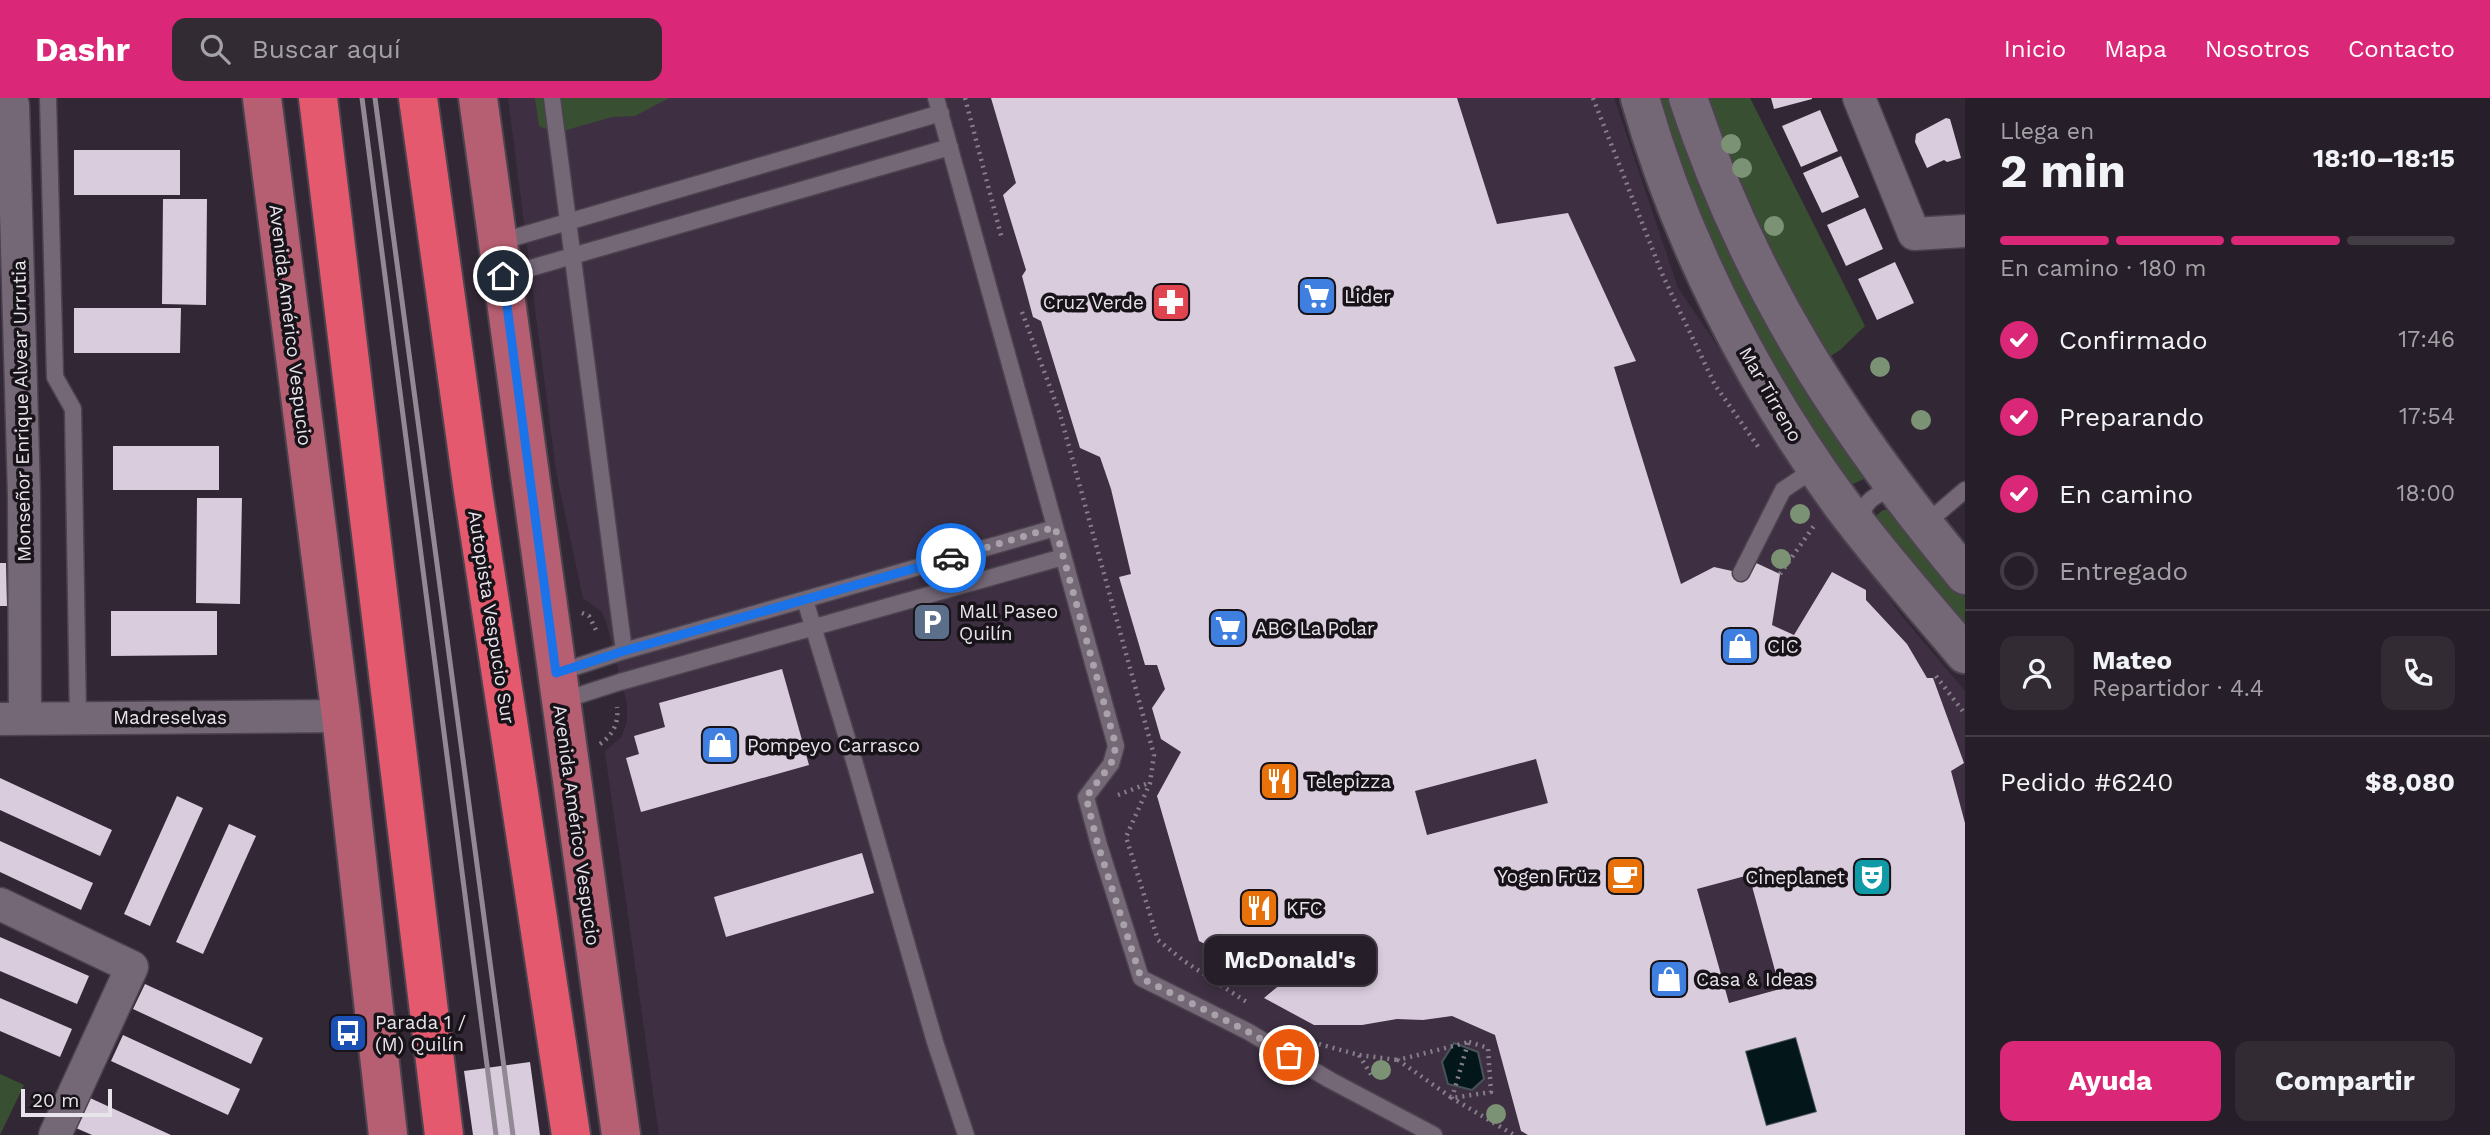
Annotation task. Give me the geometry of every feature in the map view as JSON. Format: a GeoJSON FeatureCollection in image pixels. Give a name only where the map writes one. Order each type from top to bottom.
{"type":"FeatureCollection","features":[{"type":"Feature","properties":{"kind":"highway"},"geometry":{"type":"LineString","coordinates":[[318,98],[444,1135]]}},
{"type":"Feature","properties":{"kind":"highway","name":"Autopista Vespucio Sur"},"geometry":{"type":"LineString","coordinates":[[418,98],[472,491],[571,1135]]}},
{"type":"Feature","properties":{"kind":"main road","name":"Avenida Américo Vespucio"},"geometry":{"type":"LineString","coordinates":[[262,98],[341,716],[388,1135]]}},
{"type":"Feature","properties":{"kind":"main road","name":"Avenida Américo Vespucio"},"geometry":{"type":"LineString","coordinates":[[478,98],[621,1135]]}},
{"type":"Feature","properties":{"kind":"street","name":"Mar Tirreno"},"geometry":{"type":"LineString","coordinates":[[1640,98],[1681,214],[1720,302],[1779,411],[1851,517],[1965,654]]}},
{"type":"Feature","properties":{"kind":"street"},"geometry":{"type":"LineString","coordinates":[[1688,98],[1725,199],[1783,317],[1825,388],[1897,491],[1924,525],[1961,563]]}},
{"type":"Feature","properties":{"kind":"street"},"geometry":{"type":"LineString","coordinates":[[1858,98],[1914,233],[1965,231]]}},
{"type":"Feature","properties":{"kind":"street","name":"Monseñor Enrique Alvear Urrutia"},"geometry":{"type":"LineString","coordinates":[[6,105],[13,718]]}},
{"type":"Feature","properties":{"kind":"street","name":"Madreselvas"},"geometry":{"type":"LineString","coordinates":[[13,718],[341,716]]}},
{"type":"Feature","properties":{"kind":"street"},"geometry":{"type":"LineString","coordinates":[[0,904],[132,967],[55,1135]]}},
{"type":"Feature","properties":{"kind":"lane"},"geometry":{"type":"LineString","coordinates":[[48,98],[55,377],[74,409],[78,718]]}},
{"type":"Feature","properties":{"kind":"lane"},"geometry":{"type":"LineString","coordinates":[[552,98],[624,651]]}},
{"type":"Feature","properties":{"kind":"lane"},"geometry":{"type":"LineString","coordinates":[[501,259],[567,221],[939,106],[1116,746],[1111,764],[1086,797],[1098,845],[1141,978],[1247,1031],[1330,1080],[1434,1135]]}},
{"type":"Feature","properties":{"kind":"lane"},"geometry":{"type":"LineString","coordinates":[[501,259],[572,256],[950,147]]}},
{"type":"Feature","properties":{"kind":"lane"},"geometry":{"type":"LineString","coordinates":[[1741,573],[1783,490],[1816,468]]}},
{"type":"Feature","properties":{"kind":"lane"},"geometry":{"type":"LineString","coordinates":[[1924,525],[1965,490]]}},
{"type":"Feature","properties":{"kind":"lane"},"geometry":{"type":"LineString","coordinates":[[1851,517],[1861,518],[1865,506],[1873,496],[1884,491],[1897,491]]}},
{"type":"Feature","properties":{"kind":"lane"},"geometry":{"type":"LineString","coordinates":[[558,688],[624,651],[1055,527]]}},
{"type":"Feature","properties":{"kind":"lane"},"geometry":{"type":"LineString","coordinates":[[558,688],[620,682],[1063,557]]}},
{"type":"Feature","properties":{"kind":"lane"},"geometry":{"type":"LineString","coordinates":[[805,600],[931,1028],[966,1135]]}},
{"type":"Feature","properties":{"kind":"path"},"geometry":{"type":"LineString","coordinates":[[965,98],[1003,241]]}},
{"type":"Feature","properties":{"kind":"path"},"geometry":{"type":"LineString","coordinates":[[1020,306],[1060,414],[1154,755],[1150,783],[1126,837],[1157,940],[1252,1006]]}},
{"type":"Feature","properties":{"kind":"path"},"geometry":{"type":"LineString","coordinates":[[1780,574],[1817,522],[1851,517]]}},
{"type":"Feature","properties":{"kind":"path"},"geometry":{"type":"LineString","coordinates":[[591,750],[612,732],[618,721],[616,699]]}},
{"type":"Feature","properties":{"kind":"path"},"geometry":{"type":"LineString","coordinates":[[1452,1098],[1469,1042]]}},
{"type":"Feature","properties":{"kind":"path"},"geometry":{"type":"LineString","coordinates":[[1312,1043],[1359,1055],[1398,1060],[1469,1042],[1488,1048],[1491,1092],[1452,1098]]}},
{"type":"Feature","properties":{"kind":"path"},"geometry":{"type":"LineString","coordinates":[[1398,1060],[1452,1098],[1514,1135]]}},
{"type":"Feature","properties":{"kind":"shaded area","name":"Mall Paseo Quilín"},"geometry":{"type":"Polygon","coordinates":[[[508,98],[1614,98],[1678,288],[1900,614],[1965,691],[1965,1135],[659,1135],[605,752],[622,736],[627,721],[627,704],[606,621],[601,611],[583,598],[556,471],[508,98]]]}},
{"type":"Feature","properties":{"kind":"shaded area"},"geometry":{"type":"Polygon","coordinates":[[[1796,1037],[1817,1112],[1766,1126],[1745,1051],[1796,1037]]]}},
{"type":"Feature","properties":{"kind":"shaded area"},"geometry":{"type":"Polygon","coordinates":[[[1454,1043],[1478,1052],[1484,1079],[1472,1090],[1448,1084],[1442,1062],[1454,1043]]]}},
{"type":"Feature","properties":{"kind":"green space"},"geometry":{"type":"Polygon","coordinates":[[[535,98],[669,98],[635,116],[612,117],[556,133],[539,126],[535,98]]]}},
{"type":"Feature","properties":{"kind":"green space"},"geometry":{"type":"Polygon","coordinates":[[[1659,98],[1680,98],[1868,477],[1851,485],[1767,359],[1717,253],[1676,154],[1659,98]]]}},
{"type":"Feature","properties":{"kind":"green space"},"geometry":{"type":"Polygon","coordinates":[[[1700,98],[1750,98],[1865,326],[1828,358],[1747,211],[1700,98]]]}},
{"type":"Feature","properties":{"kind":"green space"},"geometry":{"type":"Polygon","coordinates":[[[1883,510],[1889,510],[1898,518],[1965,597],[1965,635],[1876,520],[1883,510]]]}},
{"type":"Feature","properties":{"kind":"green space"},"geometry":{"type":"Polygon","coordinates":[[[0,1074],[24,1085],[0,1135],[0,1074]]]}},
{"type":"Feature","properties":{"kind":"building"},"geometry":{"type":"Polygon","coordinates":[[[991,98],[1457,98],[1497,224],[1568,213],[1636,361],[1614,367],[1681,584],[1714,567],[1741,573],[1754,562],[1780,574],[1772,625],[1794,635],[1832,572],[1866,590],[1866,600],[1907,644],[1927,678],[1933,678],[1964,763],[1951,771],[1965,823],[1965,1135],[1528,1135],[1521,1131],[1495,1035],[1452,1016],[1423,1020],[1397,1019],[1362,1025],[1314,1025],[1264,998],[1282,983],[1199,941],[1157,796],[1181,752],[1161,739],[1152,708],[1165,689],[1157,665],[1145,665],[1119,577],[1131,574],[1111,489],[1100,457],[1080,448],[1041,321],[1033,317],[1022,276],[1026,270],[1003,195],[1016,183],[991,98]],[[1536,759],[1415,791],[1427,835],[1548,803],[1536,759]],[[1749,875],[1697,889],[1729,1003],[1780,989],[1749,875]],[[1796,1037],[1745,1051],[1766,1126],[1817,1112],[1796,1037]]]}},
{"type":"Feature","properties":{"kind":"building"},"geometry":{"type":"Polygon","coordinates":[[[1771,98],[1812,98],[1812,99],[1774,109],[1771,98]]]}},
{"type":"Feature","properties":{"kind":"building"},"geometry":{"type":"Polygon","coordinates":[[[1820,110],[1838,151],[1801,167],[1782,126],[1820,110]]]}},
{"type":"Feature","properties":{"kind":"building"},"geometry":{"type":"Polygon","coordinates":[[[1946,118],[1950,119],[1961,158],[1947,162],[1944,160],[1927,168],[1915,142],[1916,134],[1946,118]]]}},
{"type":"Feature","properties":{"kind":"building"},"geometry":{"type":"Polygon","coordinates":[[[74,150],[180,150],[180,195],[74,195],[74,150]]]}},
{"type":"Feature","properties":{"kind":"building"},"geometry":{"type":"Polygon","coordinates":[[[1841,156],[1859,197],[1822,213],[1803,173],[1841,156]]]}},
{"type":"Feature","properties":{"kind":"building"},"geometry":{"type":"Polygon","coordinates":[[[163,199],[207,199],[206,305],[162,304],[163,199]]]}},
{"type":"Feature","properties":{"kind":"building"},"geometry":{"type":"Polygon","coordinates":[[[1865,208],[1883,249],[1846,266],[1827,225],[1865,208]]]}},
{"type":"Feature","properties":{"kind":"building"},"geometry":{"type":"Polygon","coordinates":[[[1895,262],[1914,303],[1877,320],[1858,279],[1895,262]]]}},
{"type":"Feature","properties":{"kind":"building"},"geometry":{"type":"Polygon","coordinates":[[[74,308],[181,308],[180,353],[74,353],[74,308]]]}},
{"type":"Feature","properties":{"kind":"building"},"geometry":{"type":"Polygon","coordinates":[[[113,446],[219,446],[219,490],[113,490],[113,446]]]}},
{"type":"Feature","properties":{"kind":"building"},"geometry":{"type":"Polygon","coordinates":[[[197,498],[242,498],[240,604],[196,603],[197,498]]]}},
{"type":"Feature","properties":{"kind":"building"},"geometry":{"type":"Polygon","coordinates":[[[0,563],[6,563],[7,606],[0,606],[0,563]]]}},
{"type":"Feature","properties":{"kind":"building"},"geometry":{"type":"Polygon","coordinates":[[[111,611],[217,611],[217,655],[111,656],[111,611]]]}},
{"type":"Feature","properties":{"kind":"building","name":"Pompeyo Carrasco"},"geometry":{"type":"Polygon","coordinates":[[[782,669],[809,765],[641,812],[626,758],[639,754],[634,736],[665,727],[659,703],[782,669]]]}},
{"type":"Feature","properties":{"kind":"building"},"geometry":{"type":"Polygon","coordinates":[[[0,778],[112,830],[100,856],[0,810],[0,778]]]}},
{"type":"Feature","properties":{"kind":"building"},"geometry":{"type":"Polygon","coordinates":[[[177,796],[203,808],[150,926],[124,914],[177,796]]]}},
{"type":"Feature","properties":{"kind":"building"},"geometry":{"type":"Polygon","coordinates":[[[229,824],[256,836],[203,954],[176,942],[229,824]]]}},
{"type":"Feature","properties":{"kind":"building"},"geometry":{"type":"Polygon","coordinates":[[[0,841],[93,883],[81,910],[0,872],[0,841]]]}},
{"type":"Feature","properties":{"kind":"building"},"geometry":{"type":"Polygon","coordinates":[[[862,853],[874,893],[726,937],[714,897],[862,853]]]}},
{"type":"Feature","properties":{"kind":"building"},"geometry":{"type":"Polygon","coordinates":[[[0,937],[89,976],[77,1004],[0,971],[0,937]]]}},
{"type":"Feature","properties":{"kind":"building"},"geometry":{"type":"Polygon","coordinates":[[[145,984],[263,1038],[251,1064],[133,1009],[145,984]]]}},
{"type":"Feature","properties":{"kind":"building"},"geometry":{"type":"Polygon","coordinates":[[[0,998],[72,1029],[60,1057],[0,1031],[0,998]]]}},
{"type":"Feature","properties":{"kind":"building"},"geometry":{"type":"Polygon","coordinates":[[[123,1035],[240,1089],[228,1115],[111,1061],[123,1035]]]}},
{"type":"Feature","properties":{"kind":"building"},"geometry":{"type":"Polygon","coordinates":[[[530,1062],[540,1135],[473,1135],[464,1071],[530,1062]]]}},
{"type":"Feature","properties":{"kind":"building"},"geometry":{"type":"Polygon","coordinates":[[[90,1098],[171,1135],[92,1135],[76,1128],[90,1098]]]}},
{"type":"Feature","properties":{"kind":"railway"},"geometry":{"type":"LineString","coordinates":[[362,98],[496,1135]]}},
{"type":"Feature","properties":{"kind":"railway"},"geometry":{"type":"LineString","coordinates":[[375,98],[513,1135]]}},
{"type":"Feature","properties":{"kind":"way so far"},"geometry":{"type":"LineString","coordinates":[[951,558],[1055,527],[1116,746],[1111,764],[1086,797],[1098,845],[1141,978],[1289,1055]]}},
{"type":"Feature","properties":{"kind":"place","name":"Lider"},"geometry":{"type":"Point","coordinates":[1317,296]}},
{"type":"Feature","properties":{"kind":"place","name":"Cruz Verde"},"geometry":{"type":"Point","coordinates":[1171,302]}},
{"type":"Feature","properties":{"kind":"place","name":"Mall Paseo Quilín"},"geometry":{"type":"Point","coordinates":[932,622]}},
{"type":"Feature","properties":{"kind":"place","name":"ABC La Polar"},"geometry":{"type":"Point","coordinates":[1228,628]}},
{"type":"Feature","properties":{"kind":"place","name":"CIC"},"geometry":{"type":"Point","coordinates":[1740,646]}},
{"type":"Feature","properties":{"kind":"place","name":"Pompeyo Carrasco"},"geometry":{"type":"Point","coordinates":[720,745]}},
{"type":"Feature","properties":{"kind":"place","name":"Telepizza"},"geometry":{"type":"Point","coordinates":[1279,781]}},
{"type":"Feature","properties":{"kind":"place","name":"Yogen Früz"},"geometry":{"type":"Point","coordinates":[1625,876]}},
{"type":"Feature","properties":{"kind":"place","name":"Cineplanet"},"geometry":{"type":"Point","coordinates":[1872,877]}},
{"type":"Feature","properties":{"kind":"place","name":"KFC"},"geometry":{"type":"Point","coordinates":[1259,908]}},
{"type":"Feature","properties":{"kind":"place","name":"Casa & Ideas"},"geometry":{"type":"Point","coordinates":[1669,979]}},
{"type":"Feature","properties":{"kind":"place","name":"Parada 1 / (M) Quilín"},"geometry":{"type":"Point","coordinates":[348,1033]}},
{"type":"Feature","properties":{"kind":"place","name":"McDonald's"},"geometry":{"type":"Point","coordinates":[1289,1055]}},
{"type":"Feature","properties":{"kind":"route"},"geometry":{"type":"LineString","coordinates":[[503,276],[556,673],[624,651],[951,558]]}}]}
